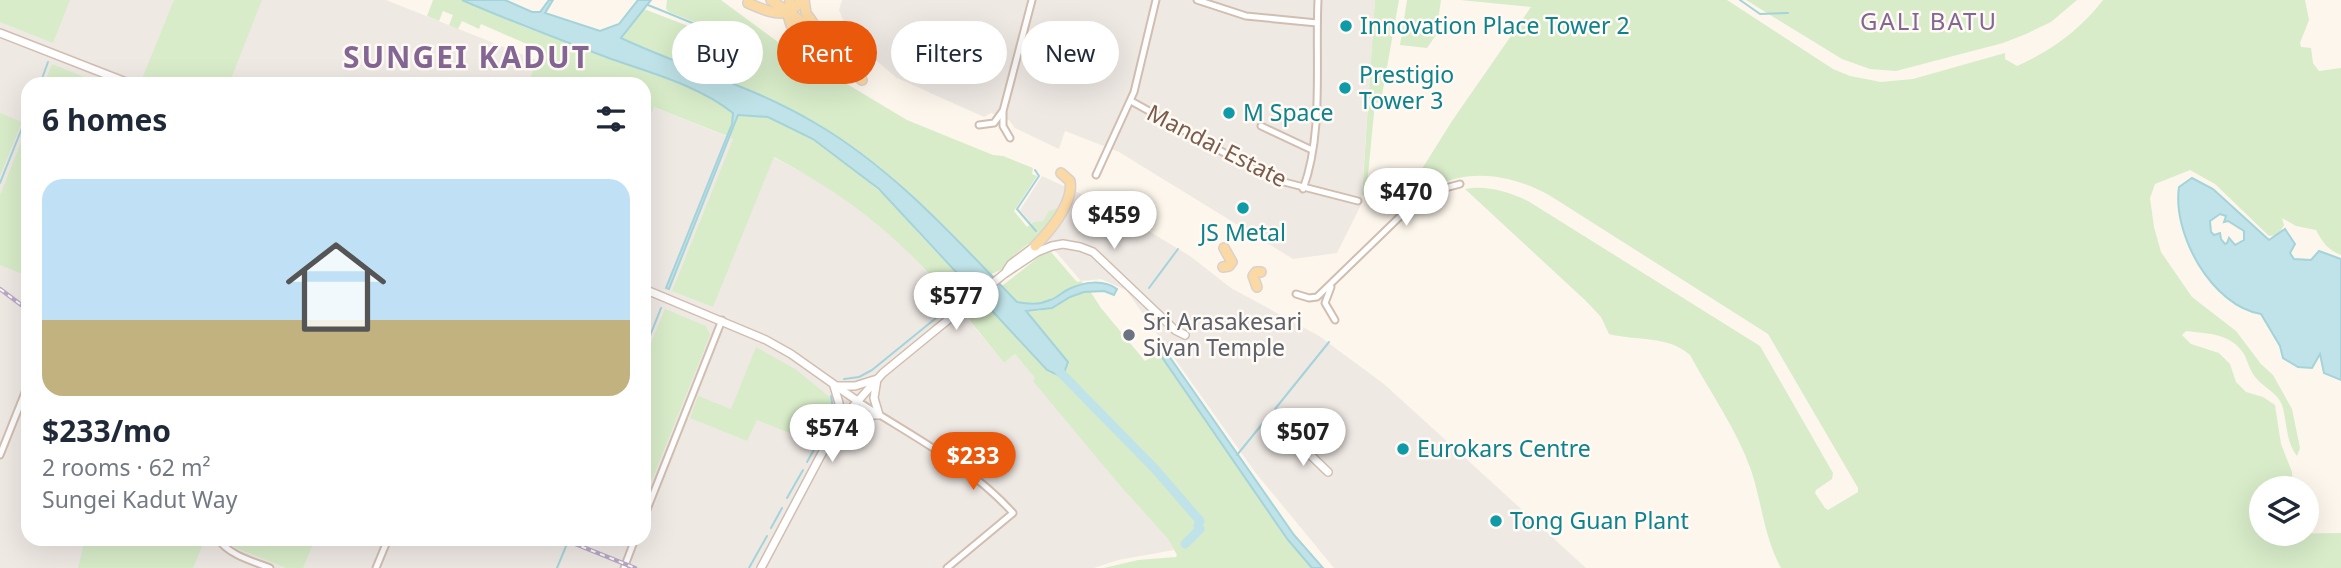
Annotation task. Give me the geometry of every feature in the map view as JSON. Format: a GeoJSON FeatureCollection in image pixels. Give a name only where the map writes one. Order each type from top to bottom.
{"type":"FeatureCollection","features":[{"type":"Feature","properties":{"kind":"main road"},"geometry":{"type":"LineString","coordinates":[[771,0],[801,21]]}},
{"type":"Feature","properties":{"kind":"main road"},"geometry":{"type":"LineString","coordinates":[[789,21],[790,0]]}},
{"type":"Feature","properties":{"kind":"main road"},"geometry":{"type":"LineString","coordinates":[[748,3],[770,13],[788,12],[803,1]]}},
{"type":"Feature","properties":{"kind":"main road"},"geometry":{"type":"LineString","coordinates":[[803,1],[803,14],[807,21]]}},
{"type":"Feature","properties":{"kind":"main road"},"geometry":{"type":"LineString","coordinates":[[803,1],[811,21]]}},
{"type":"Feature","properties":{"kind":"main road"},"geometry":{"type":"LineString","coordinates":[[1035,246],[1059,216],[1071,191],[1069,179],[1061,173]]}},
{"type":"Feature","properties":{"kind":"main road"},"geometry":{"type":"LineString","coordinates":[[1223,267],[1232,262],[1224,248]]}},
{"type":"Feature","properties":{"kind":"main road"},"geometry":{"type":"LineString","coordinates":[[1257,287],[1253,276],[1256,272],[1261,272]]}},
{"type":"Feature","properties":{"kind":"street"},"geometry":{"type":"LineString","coordinates":[[1010,138],[1003,126],[1003,111],[1032,0]]}},
{"type":"Feature","properties":{"kind":"street","name":"Mandai Estate"},"geometry":{"type":"LineString","coordinates":[[1096,176],[1130,101],[1156,0]]}},
{"type":"Feature","properties":{"kind":"street"},"geometry":{"type":"LineString","coordinates":[[1197,0],[1246,16],[1317,23]]}},
{"type":"Feature","properties":{"kind":"street","name":"Mandai Estate"},"geometry":{"type":"LineString","coordinates":[[1304,189],[1309,174],[1315,120],[1318,0]]}},
{"type":"Feature","properties":{"kind":"street"},"geometry":{"type":"LineString","coordinates":[[0,33],[113,77]]}},
{"type":"Feature","properties":{"kind":"street","name":"Mandai Estate"},"geometry":{"type":"LineString","coordinates":[[1130,101],[1246,165],[1304,189],[1358,201]]}},
{"type":"Feature","properties":{"kind":"street"},"geometry":{"type":"LineString","coordinates":[[979,125],[994,123],[1003,111]]}},
{"type":"Feature","properties":{"kind":"street","name":"Mandai Estate"},"geometry":{"type":"LineString","coordinates":[[1261,127],[1312,150]]}},
{"type":"Feature","properties":{"kind":"street"},"geometry":{"type":"LineString","coordinates":[[1296,294],[1309,298],[1317,297],[1415,202],[1438,190],[1460,184]]}},
{"type":"Feature","properties":{"kind":"street"},"geometry":{"type":"LineString","coordinates":[[761,568],[838,423],[856,400],[877,379],[973,299],[1046,247],[1063,244],[1080,247],[1098,256],[1175,330],[1185,335]]}},
{"type":"Feature","properties":{"kind":"street"},"geometry":{"type":"LineString","coordinates":[[1002,276],[1011,264],[1035,246]]}},
{"type":"Feature","properties":{"kind":"street"},"geometry":{"type":"LineString","coordinates":[[1333,284],[1325,303],[1335,320]]}},
{"type":"Feature","properties":{"kind":"street"},"geometry":{"type":"LineString","coordinates":[[651,292],[722,320],[791,354],[856,400],[966,470],[996,494],[1013,513],[947,568]]}},
{"type":"Feature","properties":{"kind":"street"},"geometry":{"type":"LineString","coordinates":[[651,499],[722,320]]}},
{"type":"Feature","properties":{"kind":"street"},"geometry":{"type":"LineString","coordinates":[[834,385],[855,386],[877,379]]}},
{"type":"Feature","properties":{"kind":"street"},"geometry":{"type":"LineString","coordinates":[[877,379],[874,398],[879,415]]}},
{"type":"Feature","properties":{"kind":"street"},"geometry":{"type":"LineString","coordinates":[[834,385],[839,403],[838,423]]}},
{"type":"Feature","properties":{"kind":"street"},"geometry":{"type":"LineString","coordinates":[[0,455],[21,402]]}},
{"type":"Feature","properties":{"kind":"street"},"geometry":{"type":"LineString","coordinates":[[838,423],[859,415],[879,415]]}},
{"type":"Feature","properties":{"kind":"street"},"geometry":{"type":"LineString","coordinates":[[1298,443],[1328,472]]}},
{"type":"Feature","properties":{"kind":"street"},"geometry":{"type":"LineString","coordinates":[[223,546],[270,568]]}},
{"type":"Feature","properties":{"kind":"street"},"geometry":{"type":"LineString","coordinates":[[376,568],[385,546]]}},
{"type":"Feature","properties":{"kind":"street"},"geometry":{"type":"LineString","coordinates":[[624,568],[632,546]]}},
{"type":"Feature","properties":{"kind":"shaded area"},"geometry":{"type":"Polygon","coordinates":[[[0,0],[386,0],[578,77],[21,77],[21,546],[651,546],[651,106],[758,149],[816,180],[867,214],[896,239],[946,293],[1004,363],[1015,354],[1121,487],[1168,539],[1174,550],[1118,560],[1094,568],[0,568],[0,0]]]}},
{"type":"Feature","properties":{"kind":"shaded area"},"geometry":{"type":"Polygon","coordinates":[[[842,0],[1375,0],[1361,205],[1337,253],[1293,259],[1119,152],[1065,131],[1059,149],[1015,128],[1009,120],[991,113],[984,117],[910,84],[1007,84],[1007,21],[891,21],[891,73],[877,61],[877,21],[844,21],[839,10],[842,0]]]}},
{"type":"Feature","properties":{"kind":"shaded area"},"geometry":{"type":"Polygon","coordinates":[[[1042,176],[1107,206],[1190,256],[1231,288],[1319,336],[1384,384],[1586,568],[1334,568],[1255,472],[1126,290],[1101,279],[1081,281],[1020,210],[1042,176]]]}},
{"type":"Feature","properties":{"kind":"green space"},"geometry":{"type":"Polygon","coordinates":[[[0,0],[70,0],[53,43],[0,22],[0,0]]]}},
{"type":"Feature","properties":{"kind":"green space"},"geometry":{"type":"Polygon","coordinates":[[[174,0],[262,0],[232,77],[143,77],[174,0]]]}},
{"type":"Feature","properties":{"kind":"green space"},"geometry":{"type":"Polygon","coordinates":[[[433,0],[462,0],[527,28],[672,81],[672,84],[694,89],[733,113],[727,136],[654,107],[651,115],[651,77],[531,77],[538,49],[481,24],[479,29],[462,21],[458,29],[449,25],[453,15],[443,11],[439,21],[427,16],[433,0]]]}},
{"type":"Feature","properties":{"kind":"green space"},"geometry":{"type":"Polygon","coordinates":[[[667,0],[721,0],[749,21],[692,21],[666,9],[667,0]]]}},
{"type":"Feature","properties":{"kind":"green space"},"geometry":{"type":"Polygon","coordinates":[[[1375,0],[1399,0],[1382,95],[1379,102],[1375,103],[1366,195],[1362,195],[1375,0]]]}},
{"type":"Feature","properties":{"kind":"green space"},"geometry":{"type":"Polygon","coordinates":[[[1407,0],[1441,0],[1436,35],[1427,48],[1400,45],[1407,0]]]}},
{"type":"Feature","properties":{"kind":"green space"},"geometry":{"type":"Polygon","coordinates":[[[1460,0],[1727,0],[1833,69],[1850,76],[1881,82],[1913,79],[2005,53],[2005,59],[2017,66],[2064,38],[2103,0],[2305,0],[2309,20],[2301,47],[2311,48],[2313,63],[2319,71],[2341,68],[2341,255],[2326,245],[2316,230],[2296,226],[2282,218],[2284,225],[2278,235],[2269,236],[2215,184],[2190,170],[2155,184],[2150,198],[2161,252],[2192,297],[2236,331],[2261,364],[2273,375],[2292,409],[2300,448],[2297,456],[2291,445],[2280,401],[2256,378],[2238,347],[2226,338],[2211,334],[2186,331],[2182,335],[2191,344],[2219,353],[2230,364],[2236,382],[2246,392],[2263,397],[2275,405],[2281,444],[2292,476],[2249,476],[2249,546],[2319,546],[2319,533],[2341,533],[2341,568],[1781,568],[1771,544],[1745,455],[1690,355],[1662,341],[1609,334],[1601,317],[1586,301],[1465,189],[1497,190],[1528,201],[1760,346],[1833,473],[1832,479],[1815,493],[1828,510],[1858,492],[1858,488],[1768,334],[1549,195],[1528,185],[1488,176],[1468,176],[1430,188],[1395,215],[1383,201],[1383,193],[1410,188],[1452,121],[1531,7],[1460,0]]]}},
{"type":"Feature","properties":{"kind":"green space"},"geometry":{"type":"Polygon","coordinates":[[[1746,0],[2077,0],[2051,22],[2026,34],[2003,43],[1896,71],[1870,69],[1842,59],[1746,0]]]}},
{"type":"Feature","properties":{"kind":"green space"},"geometry":{"type":"Polygon","coordinates":[[[644,9],[675,21],[672,21],[672,60],[621,37],[644,9]]]}},
{"type":"Feature","properties":{"kind":"green space"},"geometry":{"type":"Polygon","coordinates":[[[763,31],[777,41],[777,84],[847,84],[907,120],[1033,168],[1032,174],[1037,176],[1014,211],[1027,227],[1034,222],[1043,221],[1049,211],[1060,209],[1031,246],[1028,244],[1013,256],[1015,259],[991,274],[885,171],[837,136],[765,98],[731,84],[763,84],[763,31]]]}},
{"type":"Feature","properties":{"kind":"green space"},"geometry":{"type":"Polygon","coordinates":[[[52,64],[84,77],[47,77],[52,64]]]}},
{"type":"Feature","properties":{"kind":"green space"},"geometry":{"type":"Polygon","coordinates":[[[0,113],[21,122],[21,124],[0,176],[0,113]]]}},
{"type":"Feature","properties":{"kind":"green space"},"geometry":{"type":"Polygon","coordinates":[[[737,114],[768,117],[813,139],[835,154],[890,200],[972,290],[955,304],[935,280],[873,221],[827,188],[774,157],[713,307],[672,291],[733,139],[730,138],[737,114]]]}},
{"type":"Feature","properties":{"kind":"green space"},"geometry":{"type":"Polygon","coordinates":[[[21,142],[21,273],[0,265],[0,195],[21,142]]]}},
{"type":"Feature","properties":{"kind":"green space"},"geometry":{"type":"Polygon","coordinates":[[[1051,252],[1077,282],[1084,284],[1036,304],[1017,301],[1002,286],[1040,256],[1051,252]]]}},
{"type":"Feature","properties":{"kind":"green space"},"geometry":{"type":"Polygon","coordinates":[[[1090,291],[1145,361],[1159,352],[1288,540],[1312,568],[1104,568],[1177,555],[1168,539],[1033,381],[1035,378],[1015,354],[1004,363],[966,316],[983,301],[1047,370],[1058,375],[1064,373],[1068,362],[1025,311],[1044,310],[1090,291]]]}},
{"type":"Feature","properties":{"kind":"green space"},"geometry":{"type":"Polygon","coordinates":[[[665,309],[706,326],[710,335],[651,482],[651,343],[665,309]]]}},
{"type":"Feature","properties":{"kind":"green space"},"geometry":{"type":"Polygon","coordinates":[[[756,347],[795,369],[831,398],[833,414],[815,443],[757,420],[747,441],[690,418],[698,396],[731,409],[756,347]]]}},
{"type":"Feature","properties":{"kind":"green space"},"geometry":{"type":"Polygon","coordinates":[[[83,546],[202,546],[193,568],[78,568],[83,546]]]}},
{"type":"Feature","properties":{"kind":"green space"},"geometry":{"type":"Polygon","coordinates":[[[312,546],[303,568],[286,568],[234,547],[312,546]]]}},
{"type":"Feature","properties":{"kind":"water"},"geometry":{"type":"Polygon","coordinates":[[[462,0],[505,0],[532,12],[540,12],[549,0],[553,0],[545,13],[600,31],[619,24],[638,0],[651,0],[621,38],[672,60],[672,80],[552,37],[462,0]]]}},
{"type":"Feature","properties":{"kind":"water"},"geometry":{"type":"Polygon","coordinates":[[[681,84],[734,84],[792,110],[844,141],[922,205],[1017,302],[1042,303],[1087,283],[1106,284],[1117,289],[1114,295],[1104,291],[1084,292],[1052,308],[1026,311],[1068,362],[1064,373],[1068,379],[1066,381],[1047,370],[879,189],[813,139],[768,117],[738,115],[669,289],[666,288],[732,124],[733,113],[681,84]]]}},
{"type":"Feature","properties":{"kind":"water"},"geometry":{"type":"Polygon","coordinates":[[[2192,178],[2213,189],[2269,240],[2285,229],[2295,244],[2290,253],[2294,259],[2311,260],[2319,251],[2341,259],[2341,380],[2324,373],[2320,354],[2312,368],[2298,367],[2283,358],[2280,346],[2261,314],[2243,308],[2212,283],[2189,246],[2182,226],[2179,187],[2192,178]],[[2220,214],[2210,221],[2211,232],[2214,235],[2220,233],[2225,244],[2229,238],[2235,245],[2244,240],[2244,231],[2228,221],[2224,222],[2226,216],[2220,214]]]}},
{"type":"Feature","properties":{"kind":"water"},"geometry":{"type":"Polygon","coordinates":[[[1162,346],[1294,535],[1323,568],[1312,568],[1288,540],[1157,350],[1162,346]]]}},
{"type":"Feature","properties":{"kind":"waterway"},"geometry":{"type":"LineString","coordinates":[[1740,0],[1760,14],[1788,13]]}},
{"type":"Feature","properties":{"kind":"waterway"},"geometry":{"type":"LineString","coordinates":[[648,5],[687,21]]}},
{"type":"Feature","properties":{"kind":"waterway"},"geometry":{"type":"LineString","coordinates":[[43,77],[48,62]]}},
{"type":"Feature","properties":{"kind":"waterway"},"geometry":{"type":"LineString","coordinates":[[0,183],[21,130]]}},
{"type":"Feature","properties":{"kind":"waterway"},"geometry":{"type":"LineString","coordinates":[[1035,170],[1039,176],[1017,209],[1036,231]]}},
{"type":"Feature","properties":{"kind":"waterway"},"geometry":{"type":"LineString","coordinates":[[1149,288],[1178,249]]}},
{"type":"Feature","properties":{"kind":"waterway"},"geometry":{"type":"LineString","coordinates":[[844,379],[859,377],[872,370],[973,288]]}},
{"type":"Feature","properties":{"kind":"waterway"},"geometry":{"type":"LineString","coordinates":[[651,333],[661,308]]}},
{"type":"Feature","properties":{"kind":"waterway"},"geometry":{"type":"LineString","coordinates":[[1275,409],[1329,342]]}},
{"type":"Feature","properties":{"kind":"waterway"},"geometry":{"type":"LineString","coordinates":[[1059,371],[1155,469],[1200,521],[1200,529],[1185,544]]}},
{"type":"Feature","properties":{"kind":"waterway"},"geometry":{"type":"LineString","coordinates":[[807,462],[834,414],[831,396]]}},
{"type":"Feature","properties":{"kind":"waterway"},"geometry":{"type":"LineString","coordinates":[[1237,455],[1263,423]]}},
{"type":"Feature","properties":{"kind":"waterway"},"geometry":{"type":"LineString","coordinates":[[787,498],[803,470]]}},
{"type":"Feature","properties":{"kind":"waterway"},"geometry":{"type":"LineString","coordinates":[[771,528],[782,508]]}},
{"type":"Feature","properties":{"kind":"waterway"},"geometry":{"type":"LineString","coordinates":[[749,568],[767,536]]}},
{"type":"Feature","properties":{"kind":"waterway"},"geometry":{"type":"LineString","coordinates":[[557,568],[566,546]]}},
{"type":"Feature","properties":{"kind":"railway"},"geometry":{"type":"LineString","coordinates":[[0,289],[21,305]]}},
{"type":"Feature","properties":{"kind":"railway"},"geometry":{"type":"LineString","coordinates":[[580,546],[635,568]]}},
{"type":"Feature","properties":{"kind":"place","name":"Innovation Place Tower 2"},"geometry":{"type":"Point","coordinates":[1346,26]}},
{"type":"Feature","properties":{"kind":"place","name":"Prestigio Tower 3"},"geometry":{"type":"Point","coordinates":[1345,88]}},
{"type":"Feature","properties":{"kind":"place","name":"M Space"},"geometry":{"type":"Point","coordinates":[1229,113]}},
{"type":"Feature","properties":{"kind":"place","name":"JS Metal"},"geometry":{"type":"Point","coordinates":[1243,208]}},
{"type":"Feature","properties":{"kind":"place","name":"Sri Arasakesari Sivan Temple"},"geometry":{"type":"Point","coordinates":[1129,335]}},
{"type":"Feature","properties":{"kind":"place","name":"Eurokars Centre"},"geometry":{"type":"Point","coordinates":[1403,449]}},
{"type":"Feature","properties":{"kind":"place","name":"Tong Guan Plant"},"geometry":{"type":"Point","coordinates":[1496,521]}},
{"type":"Feature","properties":{"kind":"district","name":"GALI BATU"},"geometry":{"type":"Point","coordinates":[1929,22]}},
{"type":"Feature","properties":{"kind":"district","name":"SUNGEI KADUT"},"geometry":{"type":"Point","coordinates":[467,58]}}]}
